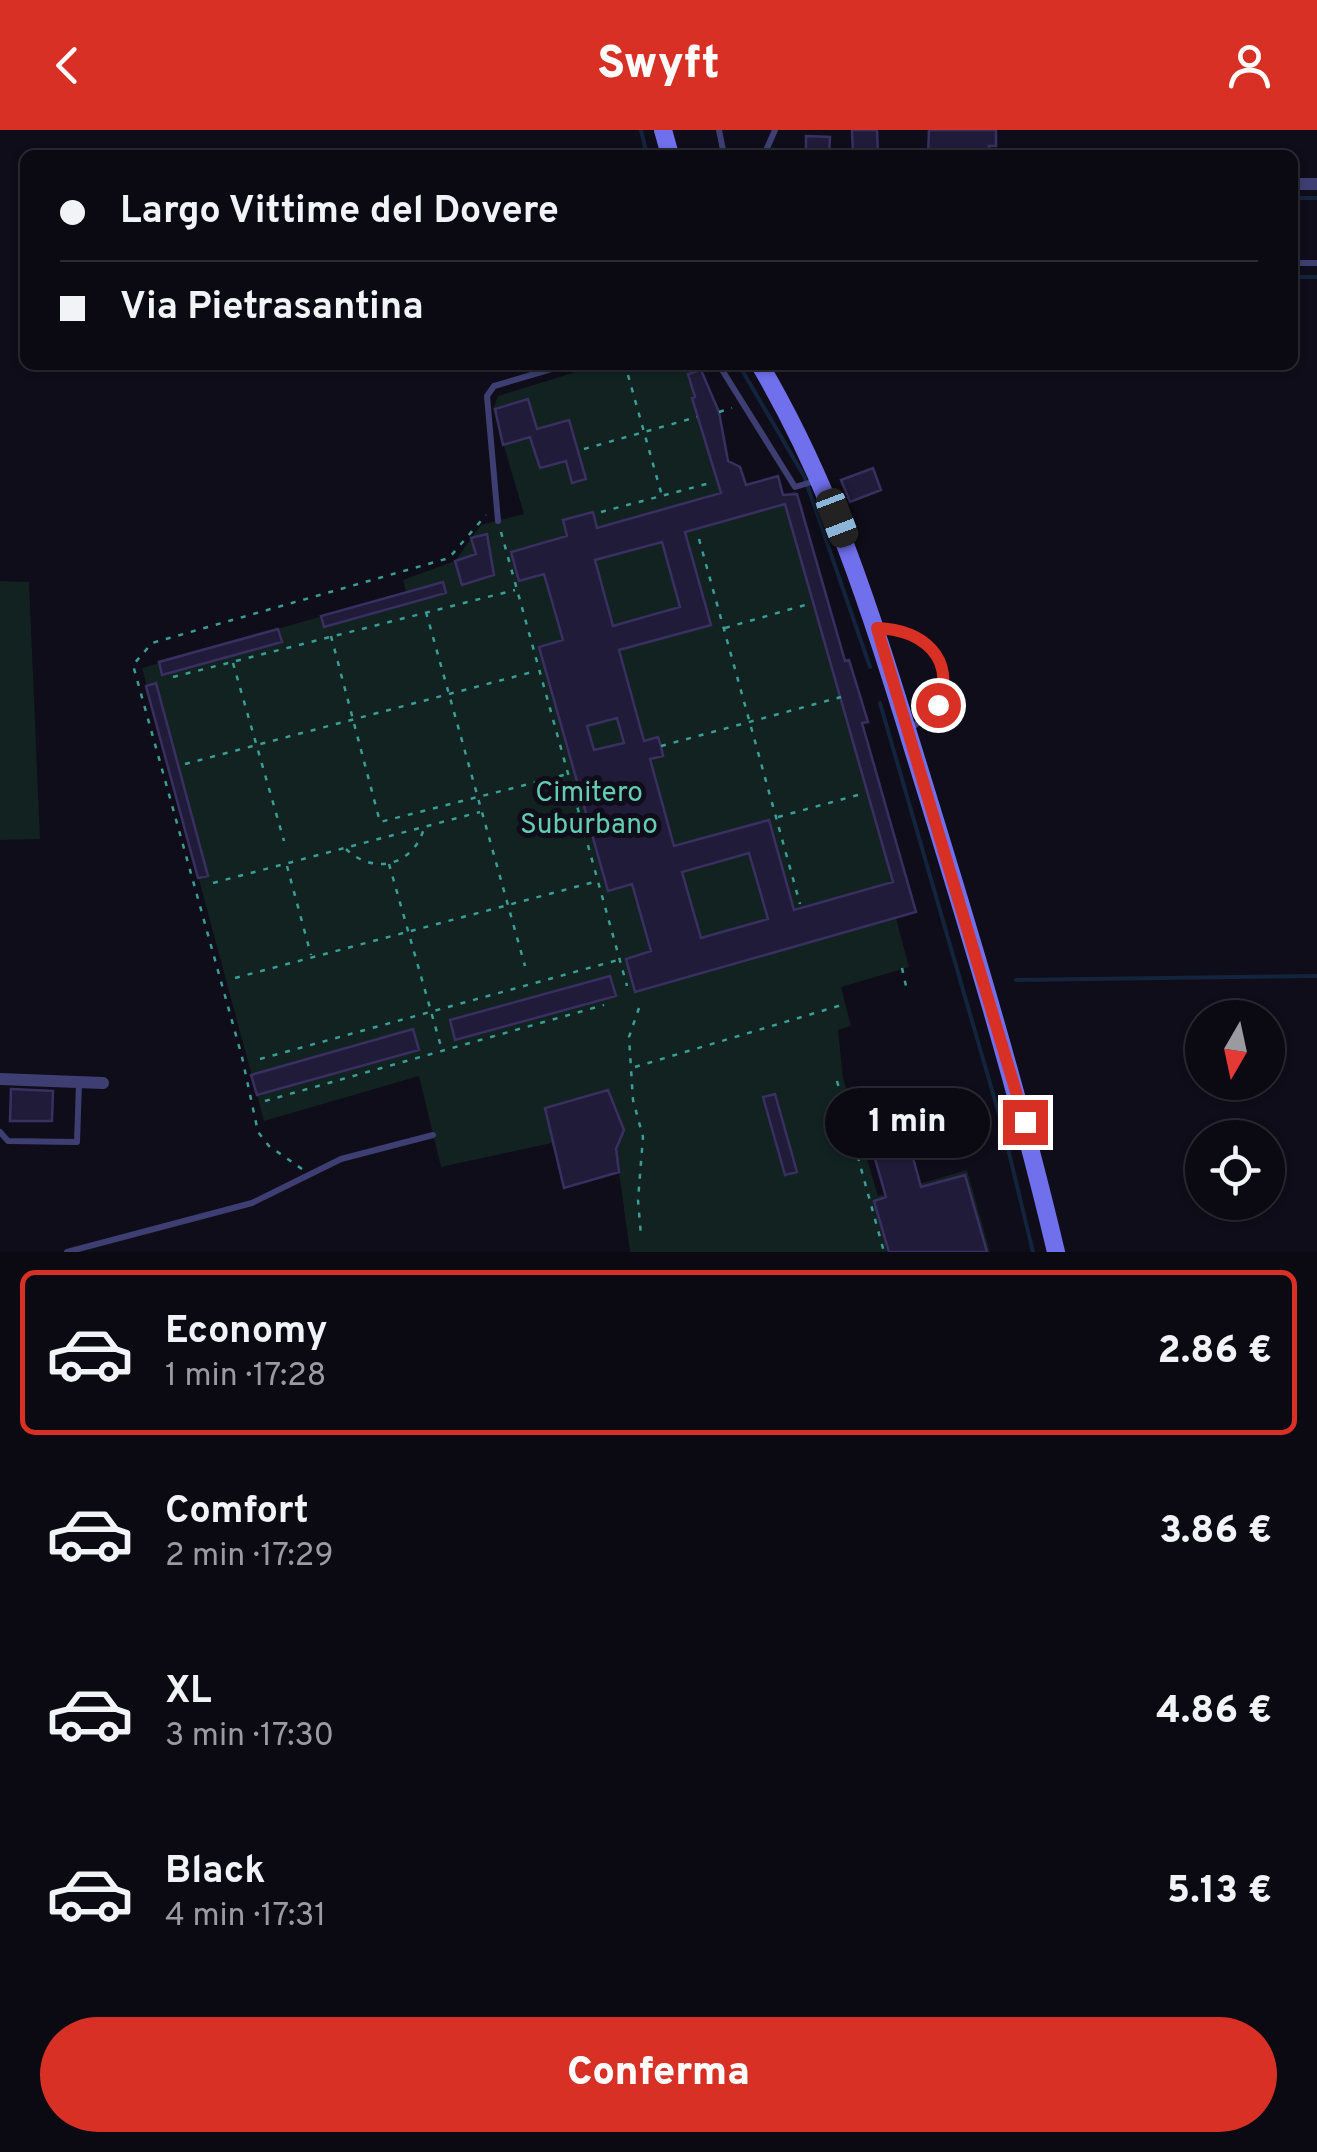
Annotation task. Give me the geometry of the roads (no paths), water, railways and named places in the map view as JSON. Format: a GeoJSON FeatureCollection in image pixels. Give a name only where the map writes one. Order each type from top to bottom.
{"type":"FeatureCollection","features":[{"type":"Feature","properties":{"kind":"street"},"geometry":{"type":"LineString","coordinates":[[763,370],[818,480],[877,628],[1004,1044],[1056,1252]]}},
{"type":"Feature","properties":{"kind":"street"},"geometry":{"type":"LineString","coordinates":[[0,1079],[103,1084]]}},
{"type":"Feature","properties":{"kind":"lane"},"geometry":{"type":"LineString","coordinates":[[498,521],[487,396],[494,386],[547,370]]}},
{"type":"Feature","properties":{"kind":"lane"},"geometry":{"type":"LineString","coordinates":[[722,370],[796,486],[818,480]]}},
{"type":"Feature","properties":{"kind":"lane"},"geometry":{"type":"LineString","coordinates":[[877,628],[924,640],[936,651],[943,669],[944,690],[938,705],[908,731]]}},
{"type":"Feature","properties":{"kind":"lane"},"geometry":{"type":"LineString","coordinates":[[0,1132],[8,1141],[76,1142],[80,1082]]}},
{"type":"Feature","properties":{"kind":"lane"},"geometry":{"type":"LineString","coordinates":[[67,1252],[252,1203],[308,1173],[434,1135]]}},
{"type":"Feature","properties":{"kind":"waterway"},"geometry":{"type":"LineString","coordinates":[[641,130],[646,150]]}},
{"type":"Feature","properties":{"kind":"waterway"},"geometry":{"type":"LineString","coordinates":[[1298,198],[1317,198]]}},
{"type":"Feature","properties":{"kind":"waterway"},"geometry":{"type":"LineString","coordinates":[[1298,277],[1317,277]]}},
{"type":"Feature","properties":{"kind":"waterway"},"geometry":{"type":"LineString","coordinates":[[742,370],[804,476],[870,667]]}},
{"type":"Feature","properties":{"kind":"waterway"},"geometry":{"type":"LineString","coordinates":[[880,703],[1003,1128],[1033,1252]]}},
{"type":"Feature","properties":{"kind":"waterway"},"geometry":{"type":"LineString","coordinates":[[1016,980],[1317,976]]}},
{"type":"Feature","properties":{"kind":"park label","name":"Cimitero Suburbano"},"geometry":{"type":"Point","coordinates":[589,807]}}]}
